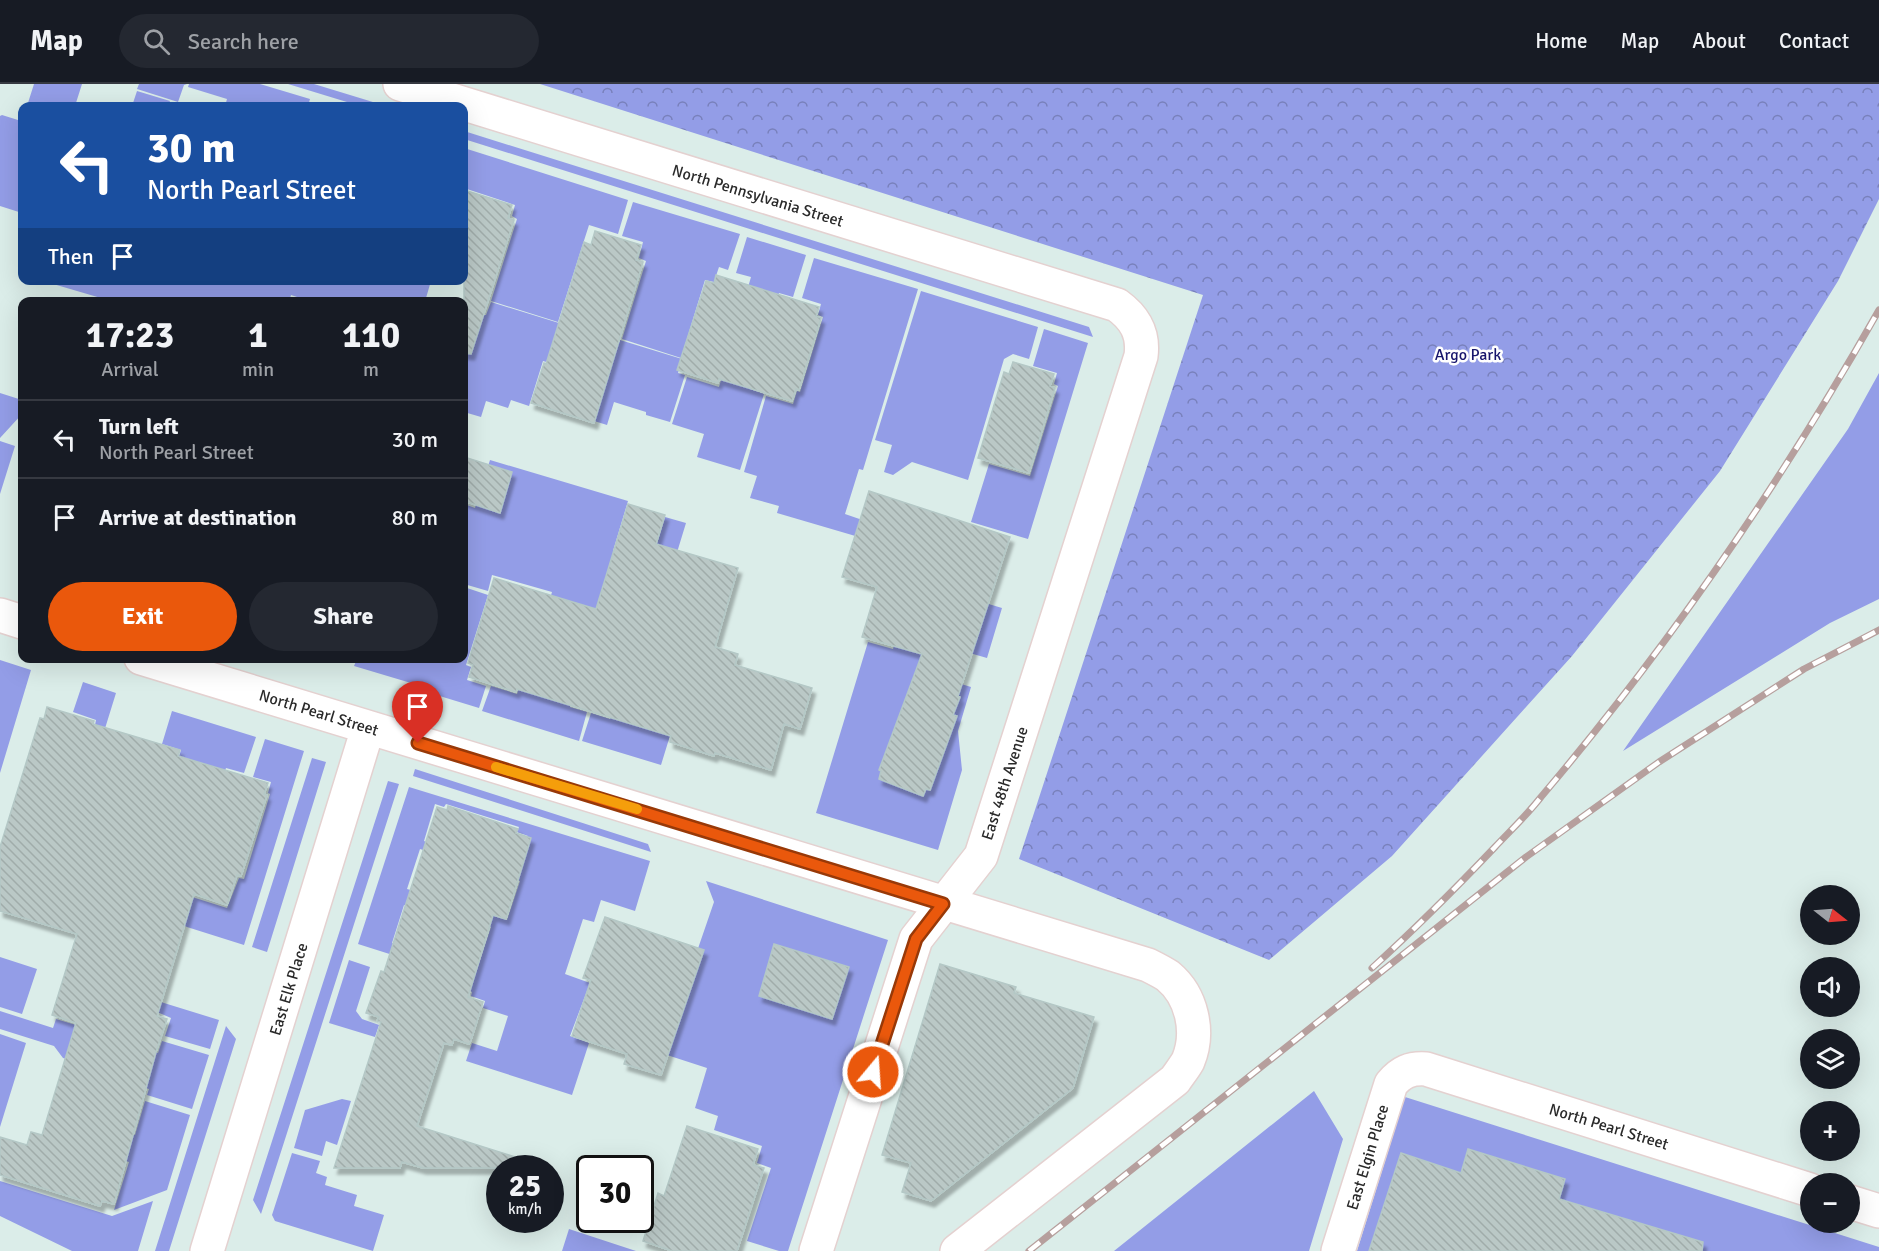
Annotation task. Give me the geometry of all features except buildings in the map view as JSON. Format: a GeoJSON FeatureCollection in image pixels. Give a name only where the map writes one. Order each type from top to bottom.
{"type":"FeatureCollection","features":[{"type":"Feature","properties":{"kind":"street","name":"North Pennsylvania Street"},"geometry":{"type":"LineString","coordinates":[[400,84],[458,102]]}},
{"type":"Feature","properties":{"kind":"street","name":"North Pennsylvania Street"},"geometry":{"type":"LineString","coordinates":[[468,105],[1116,306]]}},
{"type":"Feature","properties":{"kind":"street","name":"East 48th Avenue"},"geometry":{"type":"LineString","coordinates":[[816,1251],[916,939],[981,856],[1141,356],[1141,339],[1137,324],[1116,306]]}},
{"type":"Feature","properties":{"kind":"street"},"geometry":{"type":"LineString","coordinates":[[0,615],[18,621]]}},
{"type":"Feature","properties":{"kind":"street","name":"North Pearl Street"},"geometry":{"type":"LineString","coordinates":[[157,663],[1148,965],[1168,976],[1183,993],[1192,1015],[1194,1038],[1188,1061],[1175,1080],[957,1251]]}},
{"type":"Feature","properties":{"kind":"street","name":"East Elk Place"},"geometry":{"type":"LineString","coordinates":[[207,1251],[368,728]]}},
{"type":"Feature","properties":{"kind":"street","name":"North Pearl Street"},"geometry":{"type":"LineString","coordinates":[[1406,1071],[1416,1068],[1426,1069],[1800,1187]]}},
{"type":"Feature","properties":{"kind":"street","name":"East Elgin Place"},"geometry":{"type":"LineString","coordinates":[[1338,1251],[1390,1084],[1406,1071]]}},
{"type":"Feature","properties":{"kind":"street"},"geometry":{"type":"LineString","coordinates":[[1860,1205],[1879,1211]]}},
{"type":"Feature","properties":{"kind":"green space"},"geometry":{"type":"Polygon","coordinates":[[[34,84],[82,84],[76,102],[28,102],[34,84]]]}},
{"type":"Feature","properties":{"kind":"green space"},"geometry":{"type":"Polygon","coordinates":[[[139,84],[187,84],[184,85],[178,102],[137,89],[139,84]]]}},
{"type":"Feature","properties":{"kind":"green space"},"geometry":{"type":"Polygon","coordinates":[[[189,84],[260,84],[310,99],[309,102],[226,102],[227,99],[188,87],[189,84]]]}},
{"type":"Feature","properties":{"kind":"green space"},"geometry":{"type":"Polygon","coordinates":[[[288,84],[314,84],[373,102],[347,102],[288,84]]]}},
{"type":"Feature","properties":{"kind":"green space","name":"Argo Park"},"geometry":{"type":"Polygon","coordinates":[[[540,84],[1879,84],[1879,199],[1838,281],[1720,471],[1572,656],[1392,856],[1269,960],[1019,859],[1203,295],[540,84]]]}},
{"type":"Feature","properties":{"kind":"green space"},"geometry":{"type":"Polygon","coordinates":[[[137,91],[170,101],[170,102],[133,102],[137,91]]]}},
{"type":"Feature","properties":{"kind":"green space"},"geometry":{"type":"Polygon","coordinates":[[[0,116],[18,120],[18,212],[0,206],[0,116]]]}},
{"type":"Feature","properties":{"kind":"green space"},"geometry":{"type":"Polygon","coordinates":[[[468,132],[1089,327],[1093,337],[468,140],[468,132]]]}},
{"type":"Feature","properties":{"kind":"green space"},"geometry":{"type":"Polygon","coordinates":[[[468,149],[628,200],[618,234],[589,225],[558,322],[491,301],[517,219],[512,216],[515,205],[468,189],[468,149]]]}},
{"type":"Feature","properties":{"kind":"green space"},"geometry":{"type":"Polygon","coordinates":[[[633,202],[740,234],[728,270],[719,267],[714,282],[705,280],[681,358],[622,339],[646,261],[639,258],[643,242],[622,236],[633,202]]]}},
{"type":"Feature","properties":{"kind":"green space"},"geometry":{"type":"Polygon","coordinates":[[[747,237],[806,255],[793,297],[779,293],[776,302],[750,389],[764,394],[740,470],[697,457],[704,434],[672,424],[687,377],[719,387],[751,277],[736,273],[747,237]]]}},
{"type":"Feature","properties":{"kind":"green space"},"geometry":{"type":"Polygon","coordinates":[[[814,258],[918,289],[863,470],[859,469],[845,514],[874,524],[869,540],[777,513],[779,506],[750,498],[757,476],[744,472],[766,396],[793,404],[797,391],[800,392],[823,317],[818,315],[821,304],[802,298],[814,258]]]}},
{"type":"Feature","properties":{"kind":"green space"},"geometry":{"type":"Polygon","coordinates":[[[57,285],[430,285],[426,297],[297,297],[291,295],[290,297],[97,297],[57,285]]]}},
{"type":"Feature","properties":{"kind":"green space"},"geometry":{"type":"Polygon","coordinates":[[[921,291],[1038,327],[1029,359],[1013,354],[1004,359],[968,480],[912,462],[893,475],[884,472],[892,445],[875,440],[921,291]]]}},
{"type":"Feature","properties":{"kind":"green space"},"geometry":{"type":"Polygon","coordinates":[[[491,302],[575,328],[580,372],[543,361],[529,406],[511,400],[508,408],[486,401],[481,417],[468,413],[468,348],[482,315],[486,315],[491,302]]]}},
{"type":"Feature","properties":{"kind":"green space"},"geometry":{"type":"Polygon","coordinates":[[[1044,329],[1088,343],[1028,539],[971,522],[989,464],[1030,476],[1058,386],[1054,384],[1057,373],[1033,366],[1044,329]]]}},
{"type":"Feature","properties":{"kind":"green space"},"geometry":{"type":"Polygon","coordinates":[[[620,340],[682,359],[678,373],[685,375],[670,422],[614,402],[607,425],[575,415],[616,341],[620,342],[620,340]]]}},
{"type":"Feature","properties":{"kind":"green space"},"geometry":{"type":"Polygon","coordinates":[[[1879,373],[1879,599],[1830,623],[1623,751],[1848,429],[1879,373]]]}},
{"type":"Feature","properties":{"kind":"green space"},"geometry":{"type":"Polygon","coordinates":[[[0,393],[18,399],[18,418],[0,438],[0,393]]]}},
{"type":"Feature","properties":{"kind":"green space"},"geometry":{"type":"Polygon","coordinates":[[[0,441],[15,446],[0,494],[0,441]]]}},
{"type":"Feature","properties":{"kind":"green space"},"geometry":{"type":"Polygon","coordinates":[[[490,460],[628,501],[613,551],[624,554],[604,617],[526,680],[552,592],[492,575],[488,591],[468,585],[468,505],[475,508],[490,460]]]}},
{"type":"Feature","properties":{"kind":"green space"},"geometry":{"type":"Polygon","coordinates":[[[665,517],[686,523],[660,608],[705,622],[661,765],[582,741],[591,713],[610,719],[665,517]]]}},
{"type":"Feature","properties":{"kind":"green space"},"geometry":{"type":"Polygon","coordinates":[[[885,573],[1002,608],[987,658],[928,641],[919,671],[971,687],[958,731],[962,770],[938,850],[816,813],[868,642],[893,649],[906,604],[885,573]]]}},
{"type":"Feature","properties":{"kind":"green space"},"geometry":{"type":"Polygon","coordinates":[[[468,588],[488,595],[468,659],[468,588]]]}},
{"type":"Feature","properties":{"kind":"green space"},"geometry":{"type":"Polygon","coordinates":[[[0,660],[31,670],[0,773],[0,660]]]}},
{"type":"Feature","properties":{"kind":"green space"},"geometry":{"type":"Polygon","coordinates":[[[355,663],[467,663],[466,665],[471,667],[467,680],[486,686],[479,708],[420,690],[421,686],[354,666],[355,663]]]}},
{"type":"Feature","properties":{"kind":"green space"},"geometry":{"type":"Polygon","coordinates":[[[83,682],[116,693],[76,822],[96,720],[73,712],[83,682]]]}},
{"type":"Feature","properties":{"kind":"green space"},"geometry":{"type":"Polygon","coordinates":[[[521,682],[573,696],[570,707],[587,712],[579,741],[482,711],[491,686],[517,694],[521,682]]]}},
{"type":"Feature","properties":{"kind":"green space"},"geometry":{"type":"Polygon","coordinates":[[[172,711],[256,737],[244,773],[226,768],[222,780],[176,766],[181,750],[162,744],[172,711]]]}},
{"type":"Feature","properties":{"kind":"green space"},"geometry":{"type":"Polygon","coordinates":[[[265,739],[304,751],[244,945],[183,925],[192,897],[227,908],[239,878],[244,879],[270,794],[268,793],[271,782],[253,777],[265,739]]]}},
{"type":"Feature","properties":{"kind":"green space"},"geometry":{"type":"Polygon","coordinates":[[[312,758],[326,762],[267,952],[252,947],[312,758]]]}},
{"type":"Feature","properties":{"kind":"green space"},"geometry":{"type":"Polygon","coordinates":[[[415,769],[648,844],[651,852],[413,776],[415,769]]]}},
{"type":"Feature","properties":{"kind":"green space"},"geometry":{"type":"Polygon","coordinates":[[[388,781],[399,784],[261,1214],[253,1200],[388,781]]]}},
{"type":"Feature","properties":{"kind":"green space"},"geometry":{"type":"Polygon","coordinates":[[[409,787],[650,861],[635,911],[601,900],[594,922],[583,919],[565,974],[590,983],[570,1036],[589,1043],[572,1095],[466,1061],[472,1043],[497,1051],[508,1016],[483,1008],[485,1001],[471,996],[470,991],[491,927],[468,920],[471,909],[507,920],[520,881],[515,879],[528,836],[517,832],[519,827],[446,804],[444,807],[435,804],[424,841],[503,875],[420,849],[407,889],[418,892],[415,909],[404,905],[392,943],[402,947],[399,957],[358,944],[409,787]]]}},
{"type":"Feature","properties":{"kind":"green space"},"geometry":{"type":"Polygon","coordinates":[[[706,881],[888,940],[788,1251],[779,1251],[747,1241],[771,1168],[757,1163],[762,1146],[714,1130],[718,1116],[695,1108],[707,1068],[627,1042],[693,963],[714,902],[706,881]]]}},
{"type":"Feature","properties":{"kind":"green space"},"geometry":{"type":"Polygon","coordinates":[[[0,957],[37,969],[22,1014],[0,1007],[0,957]]]}},
{"type":"Feature","properties":{"kind":"green space"},"geometry":{"type":"Polygon","coordinates":[[[349,960],[370,967],[356,1011],[362,1019],[379,1025],[375,1037],[329,1023],[349,960]]]}},
{"type":"Feature","properties":{"kind":"green space"},"geometry":{"type":"Polygon","coordinates":[[[67,973],[219,1020],[210,1049],[165,1036],[171,1018],[67,973]]]}},
{"type":"Feature","properties":{"kind":"green space"},"geometry":{"type":"Polygon","coordinates":[[[0,1011],[53,1028],[56,1019],[158,1053],[162,1041],[209,1055],[192,1109],[147,1095],[149,1089],[137,1085],[138,1080],[63,1058],[54,1046],[0,1029],[0,1011]]]}},
{"type":"Feature","properties":{"kind":"green space"},"geometry":{"type":"Polygon","coordinates":[[[226,1026],[236,1039],[169,1251],[155,1251],[226,1026]]]}},
{"type":"Feature","properties":{"kind":"green space"},"geometry":{"type":"Polygon","coordinates":[[[0,1034],[26,1043],[0,1127],[0,1034]]]}},
{"type":"Feature","properties":{"kind":"green space"},"geometry":{"type":"Polygon","coordinates":[[[1314,1091],[1343,1139],[1309,1251],[1114,1251],[1314,1091]]]}},
{"type":"Feature","properties":{"kind":"green space"},"geometry":{"type":"Polygon","coordinates":[[[1405,1097],[1800,1222],[1800,1233],[1835,1233],[1879,1247],[1879,1251],[1357,1251],[1405,1097]]]}},
{"type":"Feature","properties":{"kind":"green space"},"geometry":{"type":"Polygon","coordinates":[[[342,1099],[351,1101],[337,1145],[326,1141],[322,1156],[294,1148],[305,1110],[342,1099]]]}},
{"type":"Feature","properties":{"kind":"green space"},"geometry":{"type":"Polygon","coordinates":[[[145,1101],[190,1115],[167,1190],[114,1210],[129,1162],[54,1139],[124,1132],[135,1135],[145,1101]]]}},
{"type":"Feature","properties":{"kind":"green space"},"geometry":{"type":"Polygon","coordinates":[[[292,1153],[320,1161],[316,1173],[327,1177],[325,1185],[357,1195],[354,1206],[384,1215],[373,1251],[275,1221],[272,1215],[292,1153]]]}},
{"type":"Feature","properties":{"kind":"green space"},"geometry":{"type":"Polygon","coordinates":[[[0,1181],[112,1216],[153,1201],[138,1251],[72,1251],[0,1216],[0,1181]]]}},
{"type":"Feature","properties":{"kind":"green space"},"geometry":{"type":"Polygon","coordinates":[[[569,1229],[636,1251],[562,1251],[569,1229]]]}},
{"type":"Feature","properties":{"kind":"railway"},"geometry":{"type":"LineString","coordinates":[[1372,968],[1435,909],[1536,804],[1634,682],[1763,500],[1803,438],[1879,310]]}},
{"type":"Feature","properties":{"kind":"railway"},"geometry":{"type":"LineString","coordinates":[[1029,1251],[1526,857],[1659,762],[1804,669],[1879,630]]}},
{"type":"Feature","properties":{"kind":"slow traffic"},"geometry":{"type":"LineString","coordinates":[[496,767],[637,809]]}},
{"type":"Feature","properties":{"kind":"route"},"geometry":{"type":"LineString","coordinates":[[418,743],[943,904],[916,939],[873,1072]]}}]}
